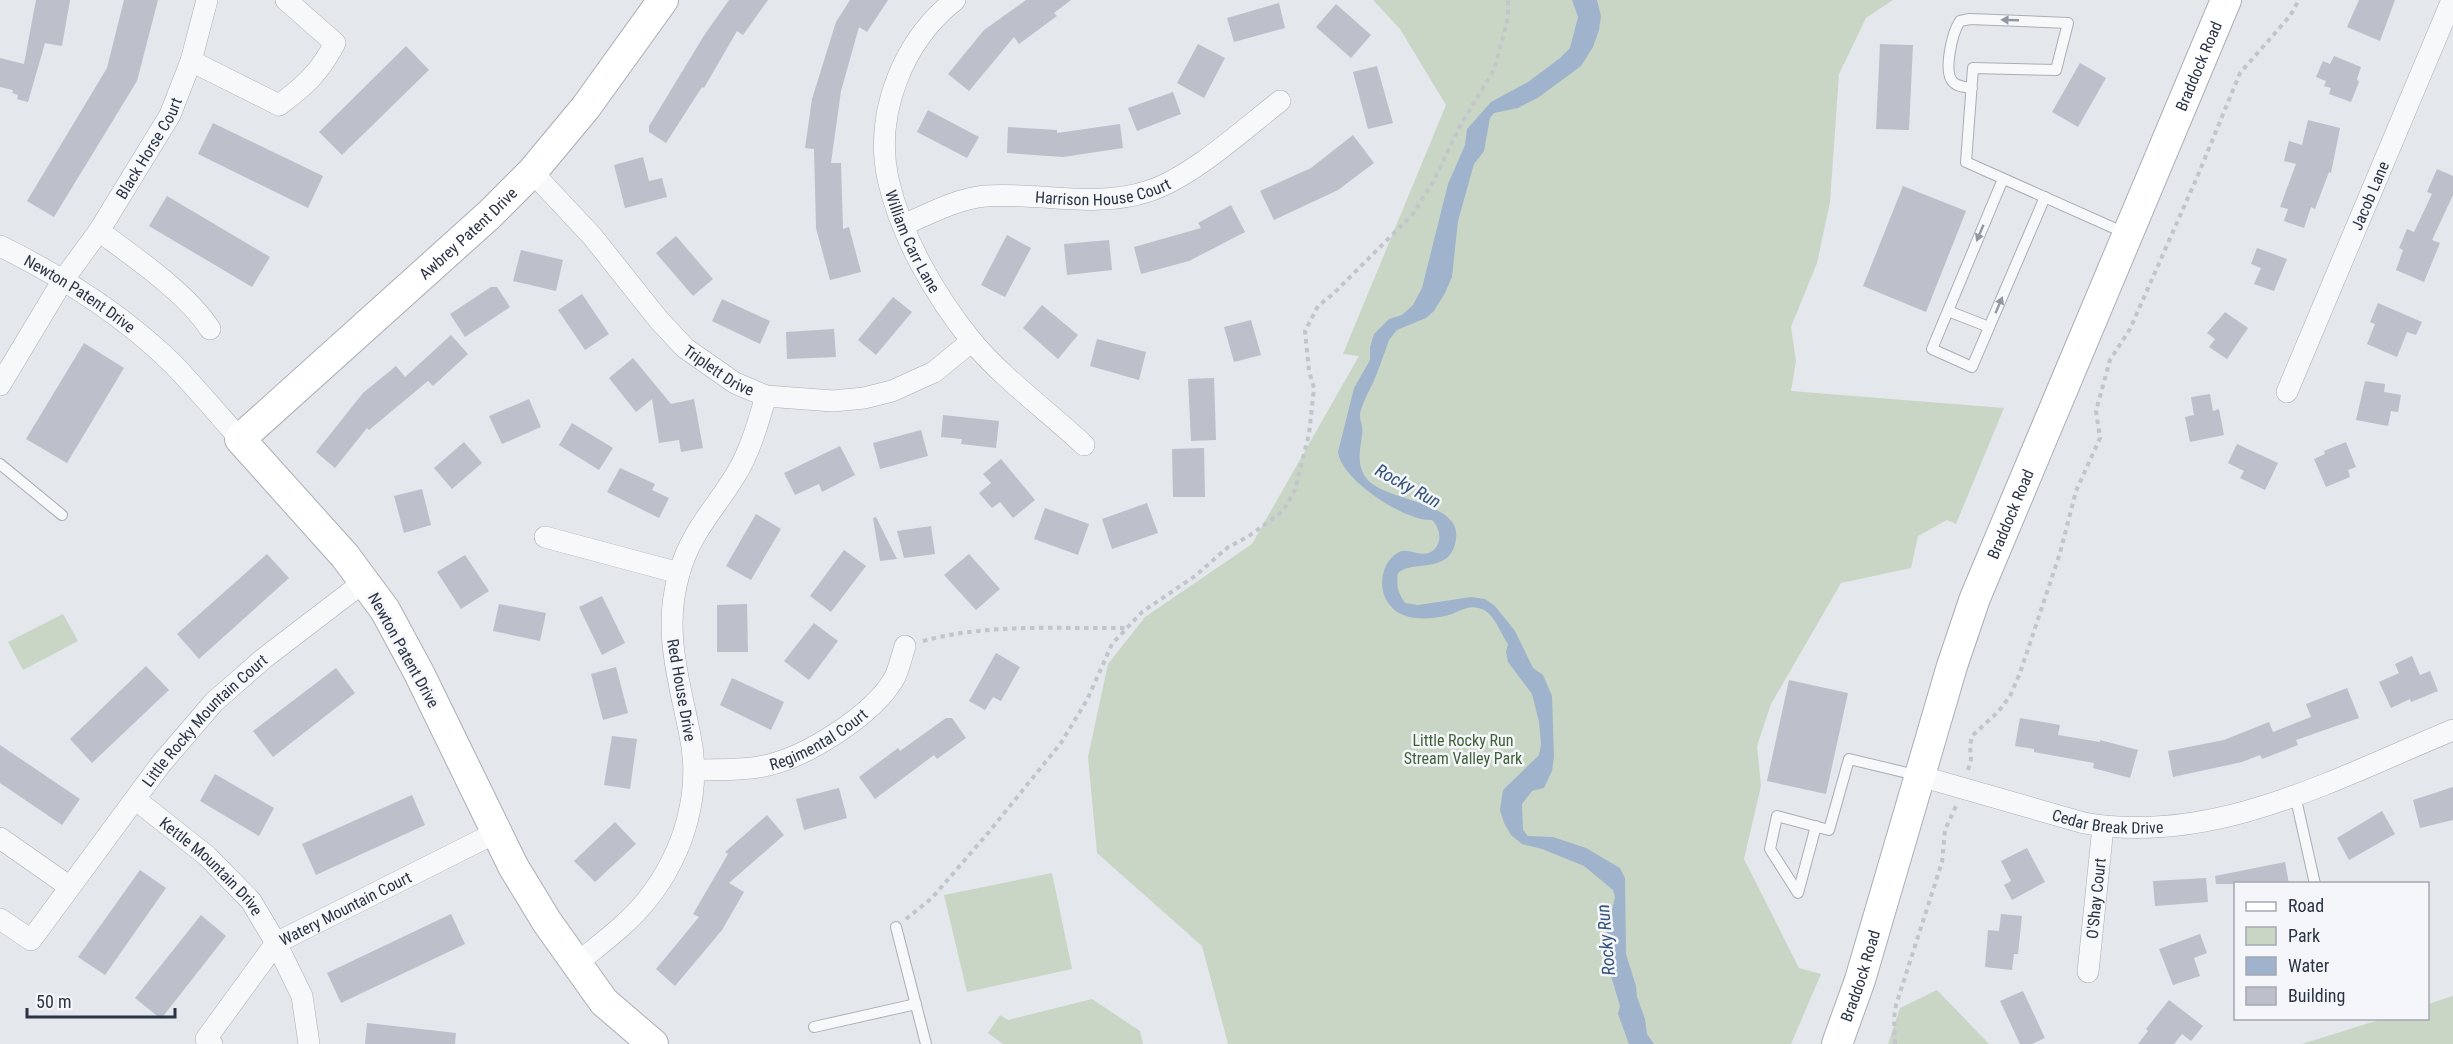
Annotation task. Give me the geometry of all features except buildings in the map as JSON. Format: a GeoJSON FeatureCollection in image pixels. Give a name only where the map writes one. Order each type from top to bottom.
{"type":"FeatureCollection","features":[{"type":"Feature","properties":{"kind":"street","name":"Black Horse Court"},"geometry":{"type":"LineString","coordinates":[[0,385],[63,280],[99,231],[170,115],[191,60],[207,0]]}},
{"type":"Feature","properties":{"kind":"street"},"geometry":{"type":"LineString","coordinates":[[191,60],[279,105],[304,87],[324,65],[335,43],[286,0]]}},
{"type":"Feature","properties":{"kind":"street","name":"Awbrey Patent Drive"},"geometry":{"type":"LineString","coordinates":[[240,439],[489,215],[532,172],[586,107],[663,0]]}},
{"type":"Feature","properties":{"kind":"street","name":"William Carr Lane"},"geometry":{"type":"LineString","coordinates":[[955,0],[941,11],[915,44],[903,65],[888,111],[885,138],[888,180],[903,225],[926,272],[950,312],[972,341],[1084,445]]}},
{"type":"Feature","properties":{"kind":"street","name":"Braddock Road"},"geometry":{"type":"LineString","coordinates":[[1837,1044],[1860,980],[1975,598],[2226,0]]}},
{"type":"Feature","properties":{"kind":"street","name":"Jacob Lane"},"geometry":{"type":"LineString","coordinates":[[2287,392],[2452,0]]}},
{"type":"Feature","properties":{"kind":"street","name":"Harrison House Court"},"geometry":{"type":"LineString","coordinates":[[903,225],[949,206],[982,196],[1009,195],[1097,200],[1124,198],[1147,192],[1182,176],[1280,101]]}},
{"type":"Feature","properties":{"kind":"street","name":"Triplett Drive"},"geometry":{"type":"LineString","coordinates":[[532,172],[619,267],[658,319],[685,348],[735,383],[766,396],[833,401],[864,398],[892,391],[934,372],[972,341]]}},
{"type":"Feature","properties":{"kind":"street"},"geometry":{"type":"LineString","coordinates":[[99,231],[200,313],[210,328]]}},
{"type":"Feature","properties":{"kind":"street","name":"Newton Patent Drive"},"geometry":{"type":"LineString","coordinates":[[0,246],[63,280],[111,311],[173,364],[365,581],[385,610],[513,866],[547,922],[604,1002],[653,1044]]}},
{"type":"Feature","properties":{"kind":"street","name":"Red House Drive"},"geometry":{"type":"LineString","coordinates":[[576,964],[646,902],[662,879],[684,833],[693,797],[695,770],[690,732],[677,681],[671,611],[679,573],[694,536],[743,461],[766,396]]}},
{"type":"Feature","properties":{"kind":"street"},"geometry":{"type":"LineString","coordinates":[[545,537],[679,573]]}},
{"type":"Feature","properties":{"kind":"street","name":"Little Rocky Mountain Court"},"geometry":{"type":"LineString","coordinates":[[0,919],[31,940],[160,765],[214,702],[263,659],[365,581]]}},
{"type":"Feature","properties":{"kind":"street","name":"Regimental Court"},"geometry":{"type":"LineString","coordinates":[[695,770],[765,766],[792,758],[817,746],[879,698],[895,677],[905,646]]}},
{"type":"Feature","properties":{"kind":"street","name":"Cedar Break Drive"},"geometry":{"type":"LineString","coordinates":[[1920,776],[2084,823],[2135,827],[2195,823],[2246,812],[2295,795],[2453,730]]}},
{"type":"Feature","properties":{"kind":"street","name":"Kettle Mountain Drive"},"geometry":{"type":"LineString","coordinates":[[135,799],[207,856],[251,902],[276,943],[302,996],[309,1044]]}},
{"type":"Feature","properties":{"kind":"street","name":"O'Shay Court"},"geometry":{"type":"LineString","coordinates":[[2088,972],[2103,826]]}},
{"type":"Feature","properties":{"kind":"street","name":"Watery Mountain Court"},"geometry":{"type":"LineString","coordinates":[[212,1044],[206,1039],[276,943],[497,832]]}},
{"type":"Feature","properties":{"kind":"street"},"geometry":{"type":"LineString","coordinates":[[0,838],[70,887]]}},
{"type":"Feature","properties":{"kind":"lane"},"geometry":{"type":"LineString","coordinates":[[1972,88],[1957,86],[1951,81],[1948,72],[1954,30],[1960,21],[1970,19],[2068,23],[2056,69],[1973,68],[1972,88],[1966,162],[2127,233]]}},
{"type":"Feature","properties":{"kind":"lane"},"geometry":{"type":"LineString","coordinates":[[2003,179],[1932,349],[1972,367],[2045,197]]}},
{"type":"Feature","properties":{"kind":"lane"},"geometry":{"type":"LineString","coordinates":[[1948,311],[1989,327]]}},
{"type":"Feature","properties":{"kind":"lane"},"geometry":{"type":"LineString","coordinates":[[0,464],[62,515]]}},
{"type":"Feature","properties":{"kind":"lane"},"geometry":{"type":"LineString","coordinates":[[1816,826],[1798,893],[1770,849],[1777,816],[1816,826],[1829,830],[1849,759],[1920,776]]}},
{"type":"Feature","properties":{"kind":"lane"},"geometry":{"type":"LineString","coordinates":[[2295,795],[2315,882]]}},
{"type":"Feature","properties":{"kind":"lane"},"geometry":{"type":"LineString","coordinates":[[896,927],[927,1044]]}},
{"type":"Feature","properties":{"kind":"lane"},"geometry":{"type":"LineString","coordinates":[[814,1027],[916,1004]]}},
{"type":"Feature","properties":{"kind":"path"},"geometry":{"type":"LineString","coordinates":[[896,927],[932,898],[1060,743],[1087,700],[1112,644],[1142,612],[1195,576],[1227,548],[1249,536],[1283,511],[1295,490],[1309,434],[1314,388],[1309,371],[1305,331],[1318,306],[1333,294],[1413,214],[1423,198],[1461,124],[1494,70],[1508,18],[1508,0]]}},
{"type":"Feature","properties":{"kind":"path"},"geometry":{"type":"LineString","coordinates":[[1895,1044],[1896,1005],[1942,862],[1945,830],[1971,760],[1972,736],[2010,696],[2020,673],[2060,553],[2076,491],[2100,438],[2096,411],[2110,360],[2130,330],[2240,73],[2290,16],[2299,0]]}},
{"type":"Feature","properties":{"kind":"path"},"geometry":{"type":"LineString","coordinates":[[905,646],[962,632],[1127,628]]}},
{"type":"Feature","properties":{"kind":"green space","name":"Little Rocky Run Stream Valley Park"},"geometry":{"type":"Polygon","coordinates":[[[1373,0],[1893,0],[1866,18],[1839,74],[1830,202],[1817,263],[1791,327],[1796,361],[1791,391],[2004,408],[1956,524],[1947,520],[1918,536],[1911,568],[1841,583],[1771,704],[1757,746],[1761,786],[1744,859],[1799,968],[1821,974],[1791,1044],[1228,1044],[1202,946],[1097,853],[1088,757],[1108,664],[1145,617],[1252,544],[1359,356],[1343,354],[1446,105],[1400,29],[1373,0]]]}},
{"type":"Feature","properties":{"kind":"green space"},"geometry":{"type":"Polygon","coordinates":[[[63,614],[78,641],[23,670],[8,642],[63,614]]]}},
{"type":"Feature","properties":{"kind":"green space"},"geometry":{"type":"Polygon","coordinates":[[[1052,873],[1072,969],[967,992],[944,895],[1052,873]]]}},
{"type":"Feature","properties":{"kind":"green space"},"geometry":{"type":"Polygon","coordinates":[[[1937,990],[1989,1044],[1888,1044],[1900,1008],[1937,990]]]}},
{"type":"Feature","properties":{"kind":"green space"},"geometry":{"type":"Polygon","coordinates":[[[2453,996],[2453,1044],[2302,1044],[2379,1020],[2429,1020],[2429,1004],[2453,996]]]}},
{"type":"Feature","properties":{"kind":"green space"},"geometry":{"type":"Polygon","coordinates":[[[1092,999],[1140,1031],[1143,1044],[1003,1044],[988,1033],[1000,1015],[1008,1020],[1092,999]]]}},
{"type":"Feature","properties":{"kind":"water","name":"Rocky Run"},"geometry":{"type":"Polygon","coordinates":[[[1572,0],[1597,0],[1601,16],[1593,47],[1581,66],[1539,97],[1518,108],[1494,113],[1490,118],[1484,151],[1474,164],[1458,221],[1452,277],[1434,311],[1426,318],[1397,330],[1389,340],[1360,413],[1362,432],[1360,458],[1364,474],[1377,487],[1435,509],[1455,526],[1456,542],[1449,556],[1437,563],[1409,568],[1398,573],[1398,589],[1405,603],[1418,605],[1471,597],[1485,599],[1495,606],[1515,631],[1533,668],[1543,675],[1552,696],[1554,757],[1552,771],[1544,788],[1532,791],[1522,804],[1523,830],[1528,836],[1553,837],[1586,848],[1620,868],[1625,878],[1626,954],[1645,1019],[1647,1034],[1654,1044],[1629,1044],[1618,1014],[1620,1006],[1608,966],[1607,932],[1615,897],[1613,890],[1584,866],[1542,849],[1522,844],[1511,835],[1504,823],[1500,810],[1503,790],[1539,755],[1541,744],[1539,722],[1532,694],[1508,662],[1506,652],[1508,644],[1498,625],[1484,610],[1474,607],[1430,618],[1414,618],[1394,610],[1385,598],[1382,583],[1388,562],[1393,556],[1403,551],[1423,554],[1431,552],[1439,541],[1439,532],[1432,520],[1421,519],[1392,507],[1362,486],[1350,475],[1338,452],[1354,388],[1370,360],[1370,347],[1374,334],[1389,319],[1402,315],[1413,305],[1422,288],[1448,184],[1465,145],[1467,129],[1491,102],[1528,82],[1570,48],[1578,17],[1572,0]]]}}]}
